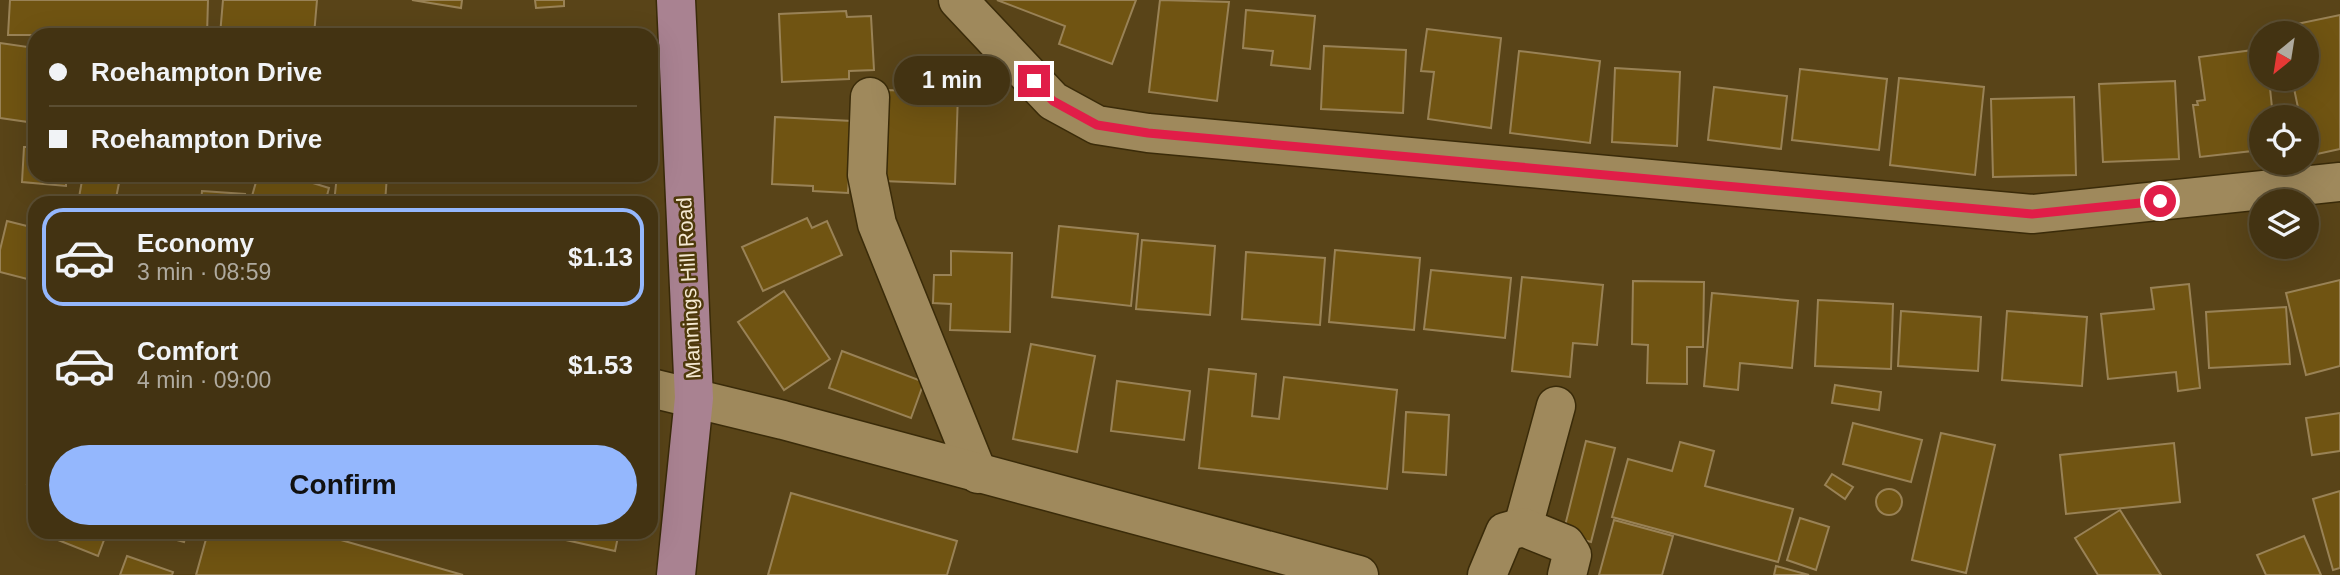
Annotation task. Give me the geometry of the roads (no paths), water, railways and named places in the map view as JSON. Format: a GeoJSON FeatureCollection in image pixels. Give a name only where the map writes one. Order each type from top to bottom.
{"type":"FeatureCollection","features":[{"type":"Feature","properties":{"kind":"main road","name":"Mannings Hill Road"},"geometry":{"type":"LineString","coordinates":[[676,0],[694,398],[676,575]]}},
{"type":"Feature","properties":{"kind":"street"},"geometry":{"type":"LineString","coordinates":[[958,0],[1053,101],[1097,125],[1148,133],[2032,214],[2340,182]]}},
{"type":"Feature","properties":{"kind":"street"},"geometry":{"type":"LineString","coordinates":[[870,97],[867,175],[877,223],[978,474]]}},
{"type":"Feature","properties":{"kind":"street"},"geometry":{"type":"LineString","coordinates":[[658,390],[1359,575]]}},
{"type":"Feature","properties":{"kind":"street"},"geometry":{"type":"LineString","coordinates":[[1523,527],[1556,406]]}},
{"type":"Feature","properties":{"kind":"street"},"geometry":{"type":"LineString","coordinates":[[1487,575],[1505,532],[1523,527],[1565,544],[1572,555],[1567,575]]}}]}
